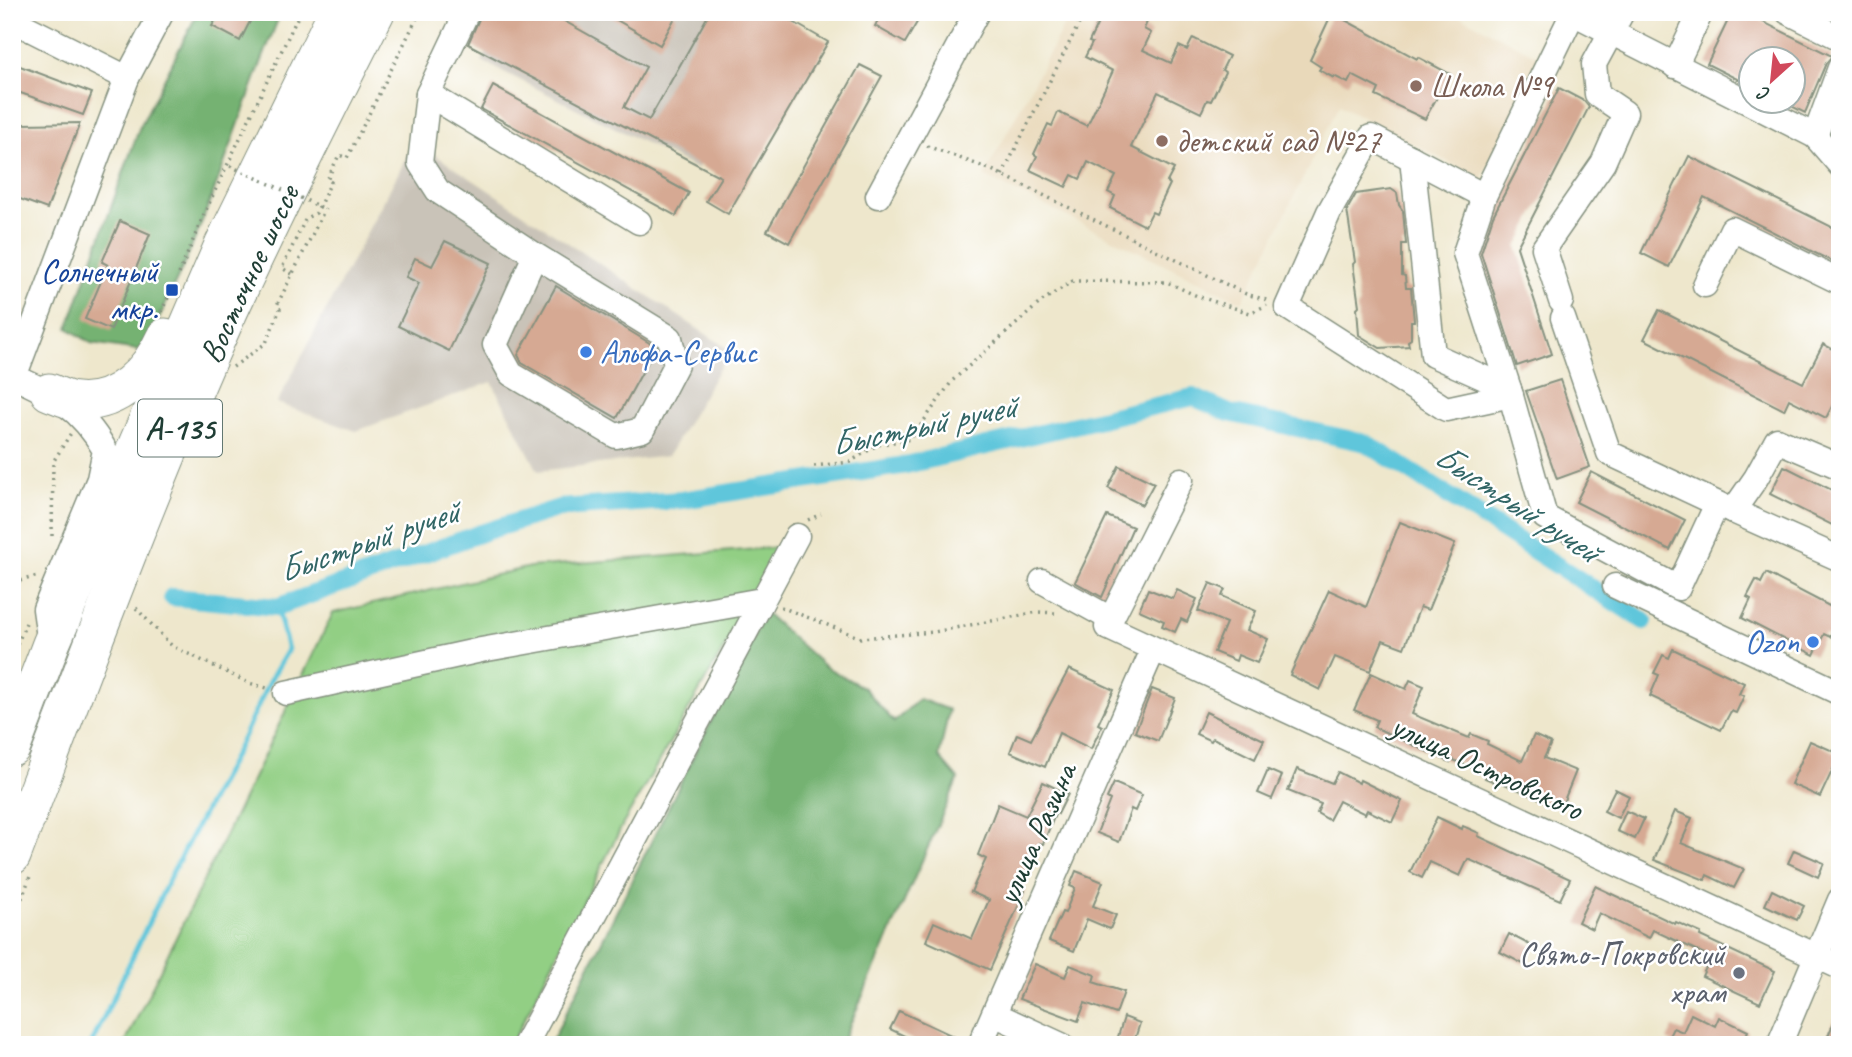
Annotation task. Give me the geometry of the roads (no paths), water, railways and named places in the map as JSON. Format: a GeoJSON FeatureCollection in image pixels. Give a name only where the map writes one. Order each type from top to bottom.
{"type":"FeatureCollection","features":[{"type":"Feature","properties":{"kind":"highway","name":"Восточное шоссе"},"geometry":{"type":"LineString","coordinates":[[12,747],[51,644],[223,245],[337,12]]}},
{"type":"Feature","properties":{"kind":"highway","name":"Восточное шоссе"},"geometry":{"type":"LineString","coordinates":[[12,856],[122,569],[226,318],[376,12]]}},
{"type":"Feature","properties":{"kind":"highway"},"geometry":{"type":"LineString","coordinates":[[49,392],[76,401],[102,399],[124,389],[142,374],[158,353],[176,311],[203,266],[223,245]]}},
{"type":"Feature","properties":{"kind":"street"},"geometry":{"type":"LineString","coordinates":[[51,644],[45,609],[99,479],[105,450],[93,429],[75,410],[49,392],[13,377],[127,78],[162,12]]}},
{"type":"Feature","properties":{"kind":"street"},"geometry":{"type":"LineString","coordinates":[[467,12],[428,94],[420,163],[438,191],[535,255],[670,338],[676,365],[642,430],[616,436],[511,374],[495,345],[535,255]]}},
{"type":"Feature","properties":{"kind":"street"},"geometry":{"type":"LineString","coordinates":[[878,196],[977,12]]}},
{"type":"Feature","properties":{"kind":"street"},"geometry":{"type":"LineString","coordinates":[[1675,66],[1701,12]]}},
{"type":"Feature","properties":{"kind":"street"},"geometry":{"type":"LineString","coordinates":[[1788,12],[1840,38]]}},
{"type":"Feature","properties":{"kind":"street"},"geometry":{"type":"LineString","coordinates":[[1840,165],[1815,136],[1675,66],[1616,23],[1572,13],[1484,196],[1465,253],[1510,392],[1545,517],[1678,588],[1725,508],[1756,478],[1777,440],[1840,467]]}},
{"type":"Feature","properties":{"kind":"street"},"geometry":{"type":"LineString","coordinates":[[12,20],[127,78]]}},
{"type":"Feature","properties":{"kind":"street"},"geometry":{"type":"LineString","coordinates":[[1616,23],[1594,64],[1597,94],[1625,113],[1603,163],[1544,248],[1609,453],[1840,559]]}},
{"type":"Feature","properties":{"kind":"street"},"geometry":{"type":"LineString","coordinates":[[1815,136],[1840,68]]}},
{"type":"Feature","properties":{"kind":"street"},"geometry":{"type":"LineString","coordinates":[[428,94],[639,222]]}},
{"type":"Feature","properties":{"kind":"street"},"geometry":{"type":"LineString","coordinates":[[1484,196],[1371,137],[1329,212],[1287,307],[1446,409],[1510,392]]}},
{"type":"Feature","properties":{"kind":"street"},"geometry":{"type":"LineString","coordinates":[[1412,158],[1433,355],[1510,392]]}},
{"type":"Feature","properties":{"kind":"street"},"geometry":{"type":"LineString","coordinates":[[1705,285],[1732,229],[1840,282]]}},
{"type":"Feature","properties":{"kind":"street"},"geometry":{"type":"LineString","coordinates":[[1109,623],[1181,480]]}},
{"type":"Feature","properties":{"kind":"street"},"geometry":{"type":"LineString","coordinates":[[525,1045],[797,536]]}},
{"type":"Feature","properties":{"kind":"street","name":"улица Островского"},"geometry":{"type":"LineString","coordinates":[[1042,581],[1088,606],[1109,623],[1153,650],[1829,962]]}},
{"type":"Feature","properties":{"kind":"street"},"geometry":{"type":"LineString","coordinates":[[1615,586],[1840,693]]}},
{"type":"Feature","properties":{"kind":"street"},"geometry":{"type":"LineString","coordinates":[[286,694],[481,650],[762,600]]}},
{"type":"Feature","properties":{"kind":"street","name":"улица Разина"},"geometry":{"type":"LineString","coordinates":[[980,1045],[1153,650]]}},
{"type":"Feature","properties":{"kind":"street"},"geometry":{"type":"LineString","coordinates":[[1779,1045],[1829,962],[1840,900]]}},
{"type":"Feature","properties":{"kind":"street"},"geometry":{"type":"LineString","coordinates":[[994,1014],[1061,1045]]}},
{"type":"Feature","properties":{"kind":"waterway","name":"Быстрый ручей"},"geometry":{"type":"LineString","coordinates":[[172,597],[277,607],[481,533],[559,508],[682,500],[906,465],[1193,397],[1229,413],[1366,443],[1644,621]]}},
{"type":"Feature","properties":{"kind":"waterway"},"geometry":{"type":"LineString","coordinates":[[91,1045],[171,875],[288,650],[277,607]]}},
{"type":"Feature","properties":{"kind":"place","name":"Школа №9"},"geometry":{"type":"Point","coordinates":[1416,86]}},
{"type":"Feature","properties":{"kind":"place","name":"детский сад №27"},"geometry":{"type":"Point","coordinates":[1162,141]}},
{"type":"Feature","properties":{"kind":"place","name":"Солнечный мкр."},"geometry":{"type":"Point","coordinates":[172,290]}},
{"type":"Feature","properties":{"kind":"place","name":"Альфа-Сервис"},"geometry":{"type":"Point","coordinates":[586,352]}},
{"type":"Feature","properties":{"kind":"place","name":"Ozon"},"geometry":{"type":"Point","coordinates":[1813,642]}},
{"type":"Feature","properties":{"kind":"place","name":"Свято-Покровский храм"},"geometry":{"type":"Point","coordinates":[1739,973]}}]}
